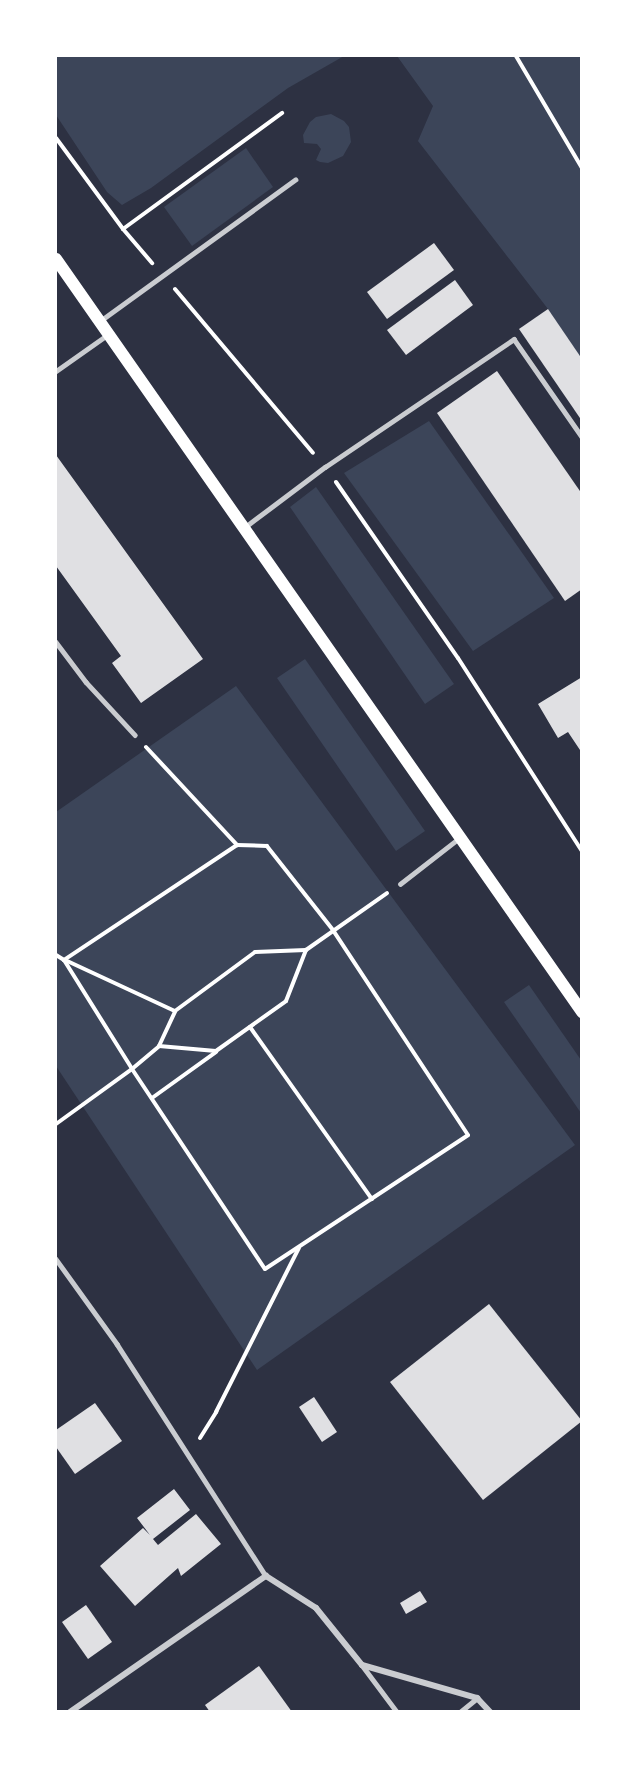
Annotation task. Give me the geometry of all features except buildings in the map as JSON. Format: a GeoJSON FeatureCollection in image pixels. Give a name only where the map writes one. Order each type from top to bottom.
{"type":"FeatureCollection","features":[{"type":"Feature","properties":{"kind":"main road"},"geometry":{"type":"LineString","coordinates":[[56,258],[582,1012]]}},
{"type":"Feature","properties":{"kind":"street"},"geometry":{"type":"LineString","coordinates":[[70,1712],[266,1576],[316,1608],[362,1665],[477,1698],[490,1712]]}},
{"type":"Feature","properties":{"kind":"lane"},"geometry":{"type":"LineString","coordinates":[[99,321],[296,180]]}},
{"type":"Feature","properties":{"kind":"lane"},"geometry":{"type":"LineString","coordinates":[[56,371],[109,333]]}},
{"type":"Feature","properties":{"kind":"lane"},"geometry":{"type":"LineString","coordinates":[[243,529],[326,467],[514,339],[582,436]]}},
{"type":"Feature","properties":{"kind":"lane"},"geometry":{"type":"LineString","coordinates":[[56,642],[87,682],[135,735]]}},
{"type":"Feature","properties":{"kind":"lane"},"geometry":{"type":"LineString","coordinates":[[400,884],[460,837]]}},
{"type":"Feature","properties":{"kind":"lane"},"geometry":{"type":"LineString","coordinates":[[56,1259],[117,1344],[266,1576]]}},
{"type":"Feature","properties":{"kind":"lane"},"geometry":{"type":"LineString","coordinates":[[362,1665],[397,1712]]}},
{"type":"Feature","properties":{"kind":"lane"},"geometry":{"type":"LineString","coordinates":[[460,1712],[477,1698]]}},
{"type":"Feature","properties":{"kind":"path"},"geometry":{"type":"LineString","coordinates":[[516,56],[582,168]]}},
{"type":"Feature","properties":{"kind":"path"},"geometry":{"type":"LineString","coordinates":[[123,229],[282,113]]}},
{"type":"Feature","properties":{"kind":"path"},"geometry":{"type":"LineString","coordinates":[[56,138],[123,229],[326,467],[458,658],[582,851]]}},
{"type":"Feature","properties":{"kind":"path"},"geometry":{"type":"LineString","coordinates":[[135,735],[237,845]]}},
{"type":"Feature","properties":{"kind":"path"},"geometry":{"type":"LineString","coordinates":[[237,845],[267,846],[333,930],[468,1135],[266,1269],[132,1069],[64,960],[237,845]]}},
{"type":"Feature","properties":{"kind":"path"},"geometry":{"type":"LineString","coordinates":[[152,1098],[286,1001],[306,950],[400,884]]}},
{"type":"Feature","properties":{"kind":"path"},"geometry":{"type":"LineString","coordinates":[[56,1124],[132,1069],[159,1046],[175,1011],[255,952],[306,950]]}},
{"type":"Feature","properties":{"kind":"path"},"geometry":{"type":"LineString","coordinates":[[56,955],[175,1011]]}},
{"type":"Feature","properties":{"kind":"path"},"geometry":{"type":"LineString","coordinates":[[250,1027],[372,1199]]}},
{"type":"Feature","properties":{"kind":"path"},"geometry":{"type":"LineString","coordinates":[[159,1046],[216,1051]]}},
{"type":"Feature","properties":{"kind":"path"},"geometry":{"type":"LineString","coordinates":[[189,1455],[216,1412],[299,1247]]}},
{"type":"Feature","properties":{"kind":"shaded area"},"geometry":{"type":"Polygon","coordinates":[[[56,56],[344,56],[288,88],[151,188],[122,205],[107,192],[56,115],[56,56]]]}},
{"type":"Feature","properties":{"kind":"shaded area"},"geometry":{"type":"Polygon","coordinates":[[[397,56],[581,56],[581,359],[548,309],[418,141],[433,106],[397,56]]]}},
{"type":"Feature","properties":{"kind":"shaded area"},"geometry":{"type":"Polygon","coordinates":[[[331,114],[344,121],[349,127],[351,142],[343,156],[328,163],[320,162],[316,160],[321,149],[317,144],[304,143],[303,135],[310,122],[316,117],[331,114]]]}},
{"type":"Feature","properties":{"kind":"shaded area"},"geometry":{"type":"Polygon","coordinates":[[[246,148],[273,187],[192,246],[164,207],[246,148]]]}},
{"type":"Feature","properties":{"kind":"shaded area"},"geometry":{"type":"Polygon","coordinates":[[[429,421],[554,598],[473,651],[344,473],[429,421]]]}},
{"type":"Feature","properties":{"kind":"shaded area"},"geometry":{"type":"Polygon","coordinates":[[[316,487],[454,684],[425,704],[290,507],[316,487]]]}},
{"type":"Feature","properties":{"kind":"shaded area"},"geometry":{"type":"Polygon","coordinates":[[[305,659],[425,831],[396,851],[277,678],[305,659]]]}},
{"type":"Feature","properties":{"kind":"shaded area"},"geometry":{"type":"Polygon","coordinates":[[[236,686],[575,1145],[257,1370],[56,1066],[56,812],[236,686]]]}},
{"type":"Feature","properties":{"kind":"shaded area"},"geometry":{"type":"Polygon","coordinates":[[[529,985],[581,1060],[581,1113],[504,1002],[529,985]]]}}]}
